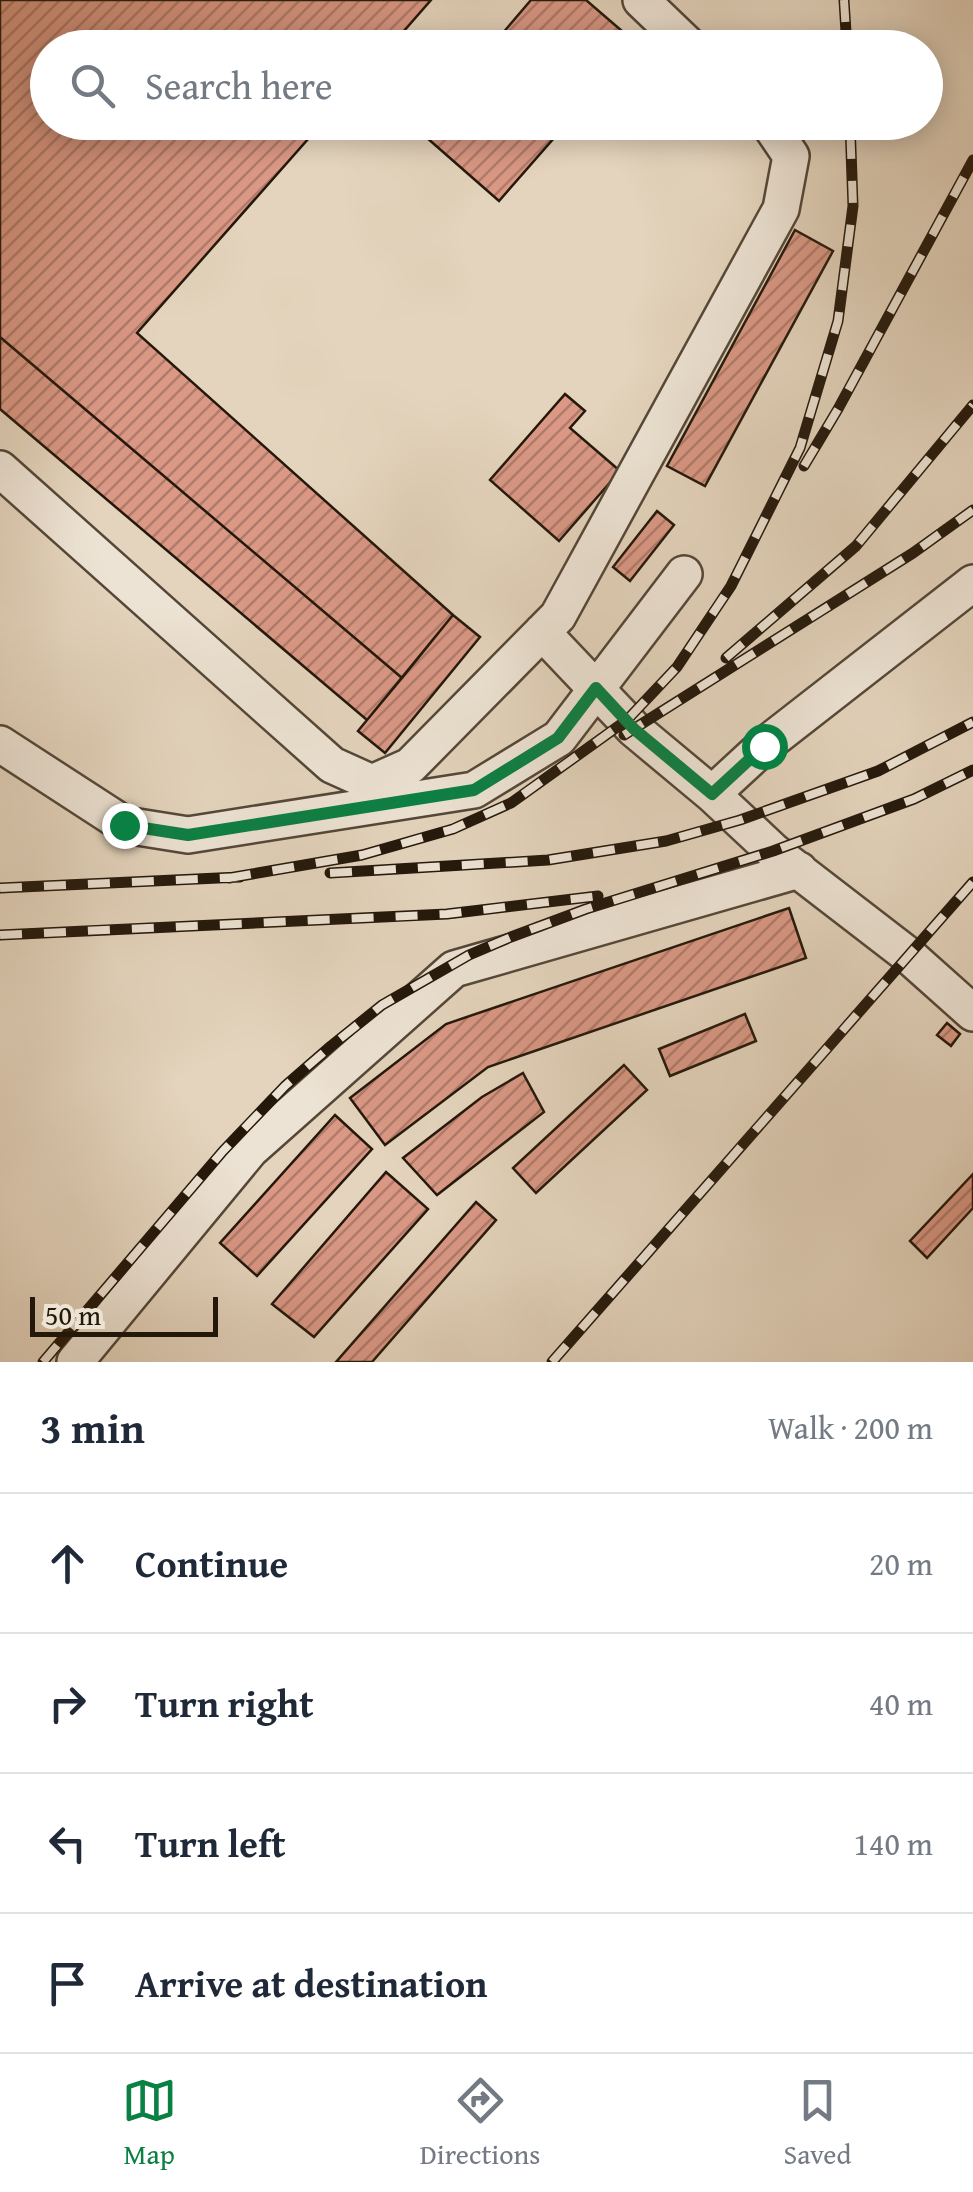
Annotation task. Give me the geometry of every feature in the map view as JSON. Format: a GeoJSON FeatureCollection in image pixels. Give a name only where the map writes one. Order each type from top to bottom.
{"type":"FeatureCollection","features":[{"type":"Feature","properties":{"kind":"street"},"geometry":{"type":"LineString","coordinates":[[642,0],[673,30]]}},
{"type":"Feature","properties":{"kind":"street"},"geometry":{"type":"LineString","coordinates":[[0,469],[332,765],[372,783],[410,766],[558,616],[781,208],[791,156],[780,140]]}},
{"type":"Feature","properties":{"kind":"street"},"geometry":{"type":"LineString","coordinates":[[0,744],[124,825],[188,835],[474,790],[558,738],[684,574]]}},
{"type":"Feature","properties":{"kind":"street"},"geometry":{"type":"LineString","coordinates":[[712,794],[764,746],[973,583]]}},
{"type":"Feature","properties":{"kind":"street"},"geometry":{"type":"LineString","coordinates":[[542,632],[634,729],[773,851],[908,955],[973,1012]]}},
{"type":"Feature","properties":{"kind":"street"},"geometry":{"type":"LineString","coordinates":[[76,1362],[250,1150],[454,969],[799,870]]}},
{"type":"Feature","properties":{"kind":"building"},"geometry":{"type":"Polygon","coordinates":[[[0,0],[431,0],[405,30],[30,30],[30,140],[307,140],[137,333],[453,615],[402,678],[0,337],[0,0]]]}},
{"type":"Feature","properties":{"kind":"building"},"geometry":{"type":"Polygon","coordinates":[[[531,0],[586,0],[621,30],[505,30],[531,0]]]}},
{"type":"Feature","properties":{"kind":"building"},"geometry":{"type":"Polygon","coordinates":[[[429,140],[552,140],[499,201],[429,140]]]}},
{"type":"Feature","properties":{"kind":"building"},"geometry":{"type":"Polygon","coordinates":[[[795,230],[833,251],[705,486],[667,466],[795,230]]]}},
{"type":"Feature","properties":{"kind":"building"},"geometry":{"type":"Polygon","coordinates":[[[0,337],[402,678],[367,720],[0,409],[0,337]]]}},
{"type":"Feature","properties":{"kind":"building"},"geometry":{"type":"Polygon","coordinates":[[[565,394],[585,411],[570,428],[620,471],[559,541],[490,480],[565,394]]]}},
{"type":"Feature","properties":{"kind":"building"},"geometry":{"type":"Polygon","coordinates":[[[657,511],[674,525],[630,581],[613,567],[657,511]]]}},
{"type":"Feature","properties":{"kind":"building"},"geometry":{"type":"Polygon","coordinates":[[[453,615],[480,637],[385,753],[358,731],[453,615]]]}},
{"type":"Feature","properties":{"kind":"building"},"geometry":{"type":"Polygon","coordinates":[[[789,908],[806,958],[488,1067],[385,1145],[350,1098],[446,1024],[789,908]]]}},
{"type":"Feature","properties":{"kind":"building"},"geometry":{"type":"Polygon","coordinates":[[[745,1014],[756,1041],[670,1076],[659,1049],[745,1014]]]}},
{"type":"Feature","properties":{"kind":"building"},"geometry":{"type":"Polygon","coordinates":[[[947,1023],[960,1034],[951,1046],[937,1035],[947,1023]]]}},
{"type":"Feature","properties":{"kind":"building"},"geometry":{"type":"Polygon","coordinates":[[[624,1065],[647,1090],[536,1193],[513,1168],[624,1065]]]}},
{"type":"Feature","properties":{"kind":"building"},"geometry":{"type":"Polygon","coordinates":[[[523,1073],[544,1112],[437,1195],[403,1158],[482,1097],[523,1073]]]}},
{"type":"Feature","properties":{"kind":"building"},"geometry":{"type":"Polygon","coordinates":[[[335,1115],[372,1149],[257,1276],[220,1243],[335,1115]]]}},
{"type":"Feature","properties":{"kind":"building"},"geometry":{"type":"Polygon","coordinates":[[[386,1172],[428,1209],[314,1337],[272,1304],[386,1172]]]}},
{"type":"Feature","properties":{"kind":"building"},"geometry":{"type":"Polygon","coordinates":[[[973,1174],[973,1208],[927,1258],[910,1241],[973,1174]]]}},
{"type":"Feature","properties":{"kind":"building"},"geometry":{"type":"Polygon","coordinates":[[[476,1202],[496,1220],[372,1362],[336,1362],[476,1202]]]}},
{"type":"Feature","properties":{"kind":"railway"},"geometry":{"type":"LineString","coordinates":[[844,0],[846,30]]}},
{"type":"Feature","properties":{"kind":"railway"},"geometry":{"type":"LineString","coordinates":[[229,878],[362,855],[453,829],[511,803],[627,720],[677,667],[731,586],[800,448],[838,321],[853,206],[851,140]]}},
{"type":"Feature","properties":{"kind":"railway"},"geometry":{"type":"LineString","coordinates":[[804,466],[973,160]]}},
{"type":"Feature","properties":{"kind":"railway"},"geometry":{"type":"LineString","coordinates":[[726,658],[856,546],[973,405]]}},
{"type":"Feature","properties":{"kind":"railway"},"geometry":{"type":"LineString","coordinates":[[624,735],[913,553],[973,510]]}},
{"type":"Feature","properties":{"kind":"railway"},"geometry":{"type":"LineString","coordinates":[[330,873],[548,860],[666,841],[740,820],[878,771],[973,722]]}},
{"type":"Feature","properties":{"kind":"railway"},"geometry":{"type":"LineString","coordinates":[[43,1362],[223,1151],[285,1086],[382,1005],[469,955],[511,937],[586,909],[773,851],[914,799],[973,770]]}},
{"type":"Feature","properties":{"kind":"railway"},"geometry":{"type":"LineString","coordinates":[[0,888],[240,877]]}},
{"type":"Feature","properties":{"kind":"railway"},"geometry":{"type":"LineString","coordinates":[[552,1362],[973,882]]}},
{"type":"Feature","properties":{"kind":"railway"},"geometry":{"type":"LineString","coordinates":[[0,935],[447,914],[598,896]]}},
{"type":"Feature","properties":{"kind":"route"},"geometry":{"type":"LineString","coordinates":[[124,825],[188,835],[474,790],[558,738],[596,688],[634,729],[712,794],[764,746]]}}]}
